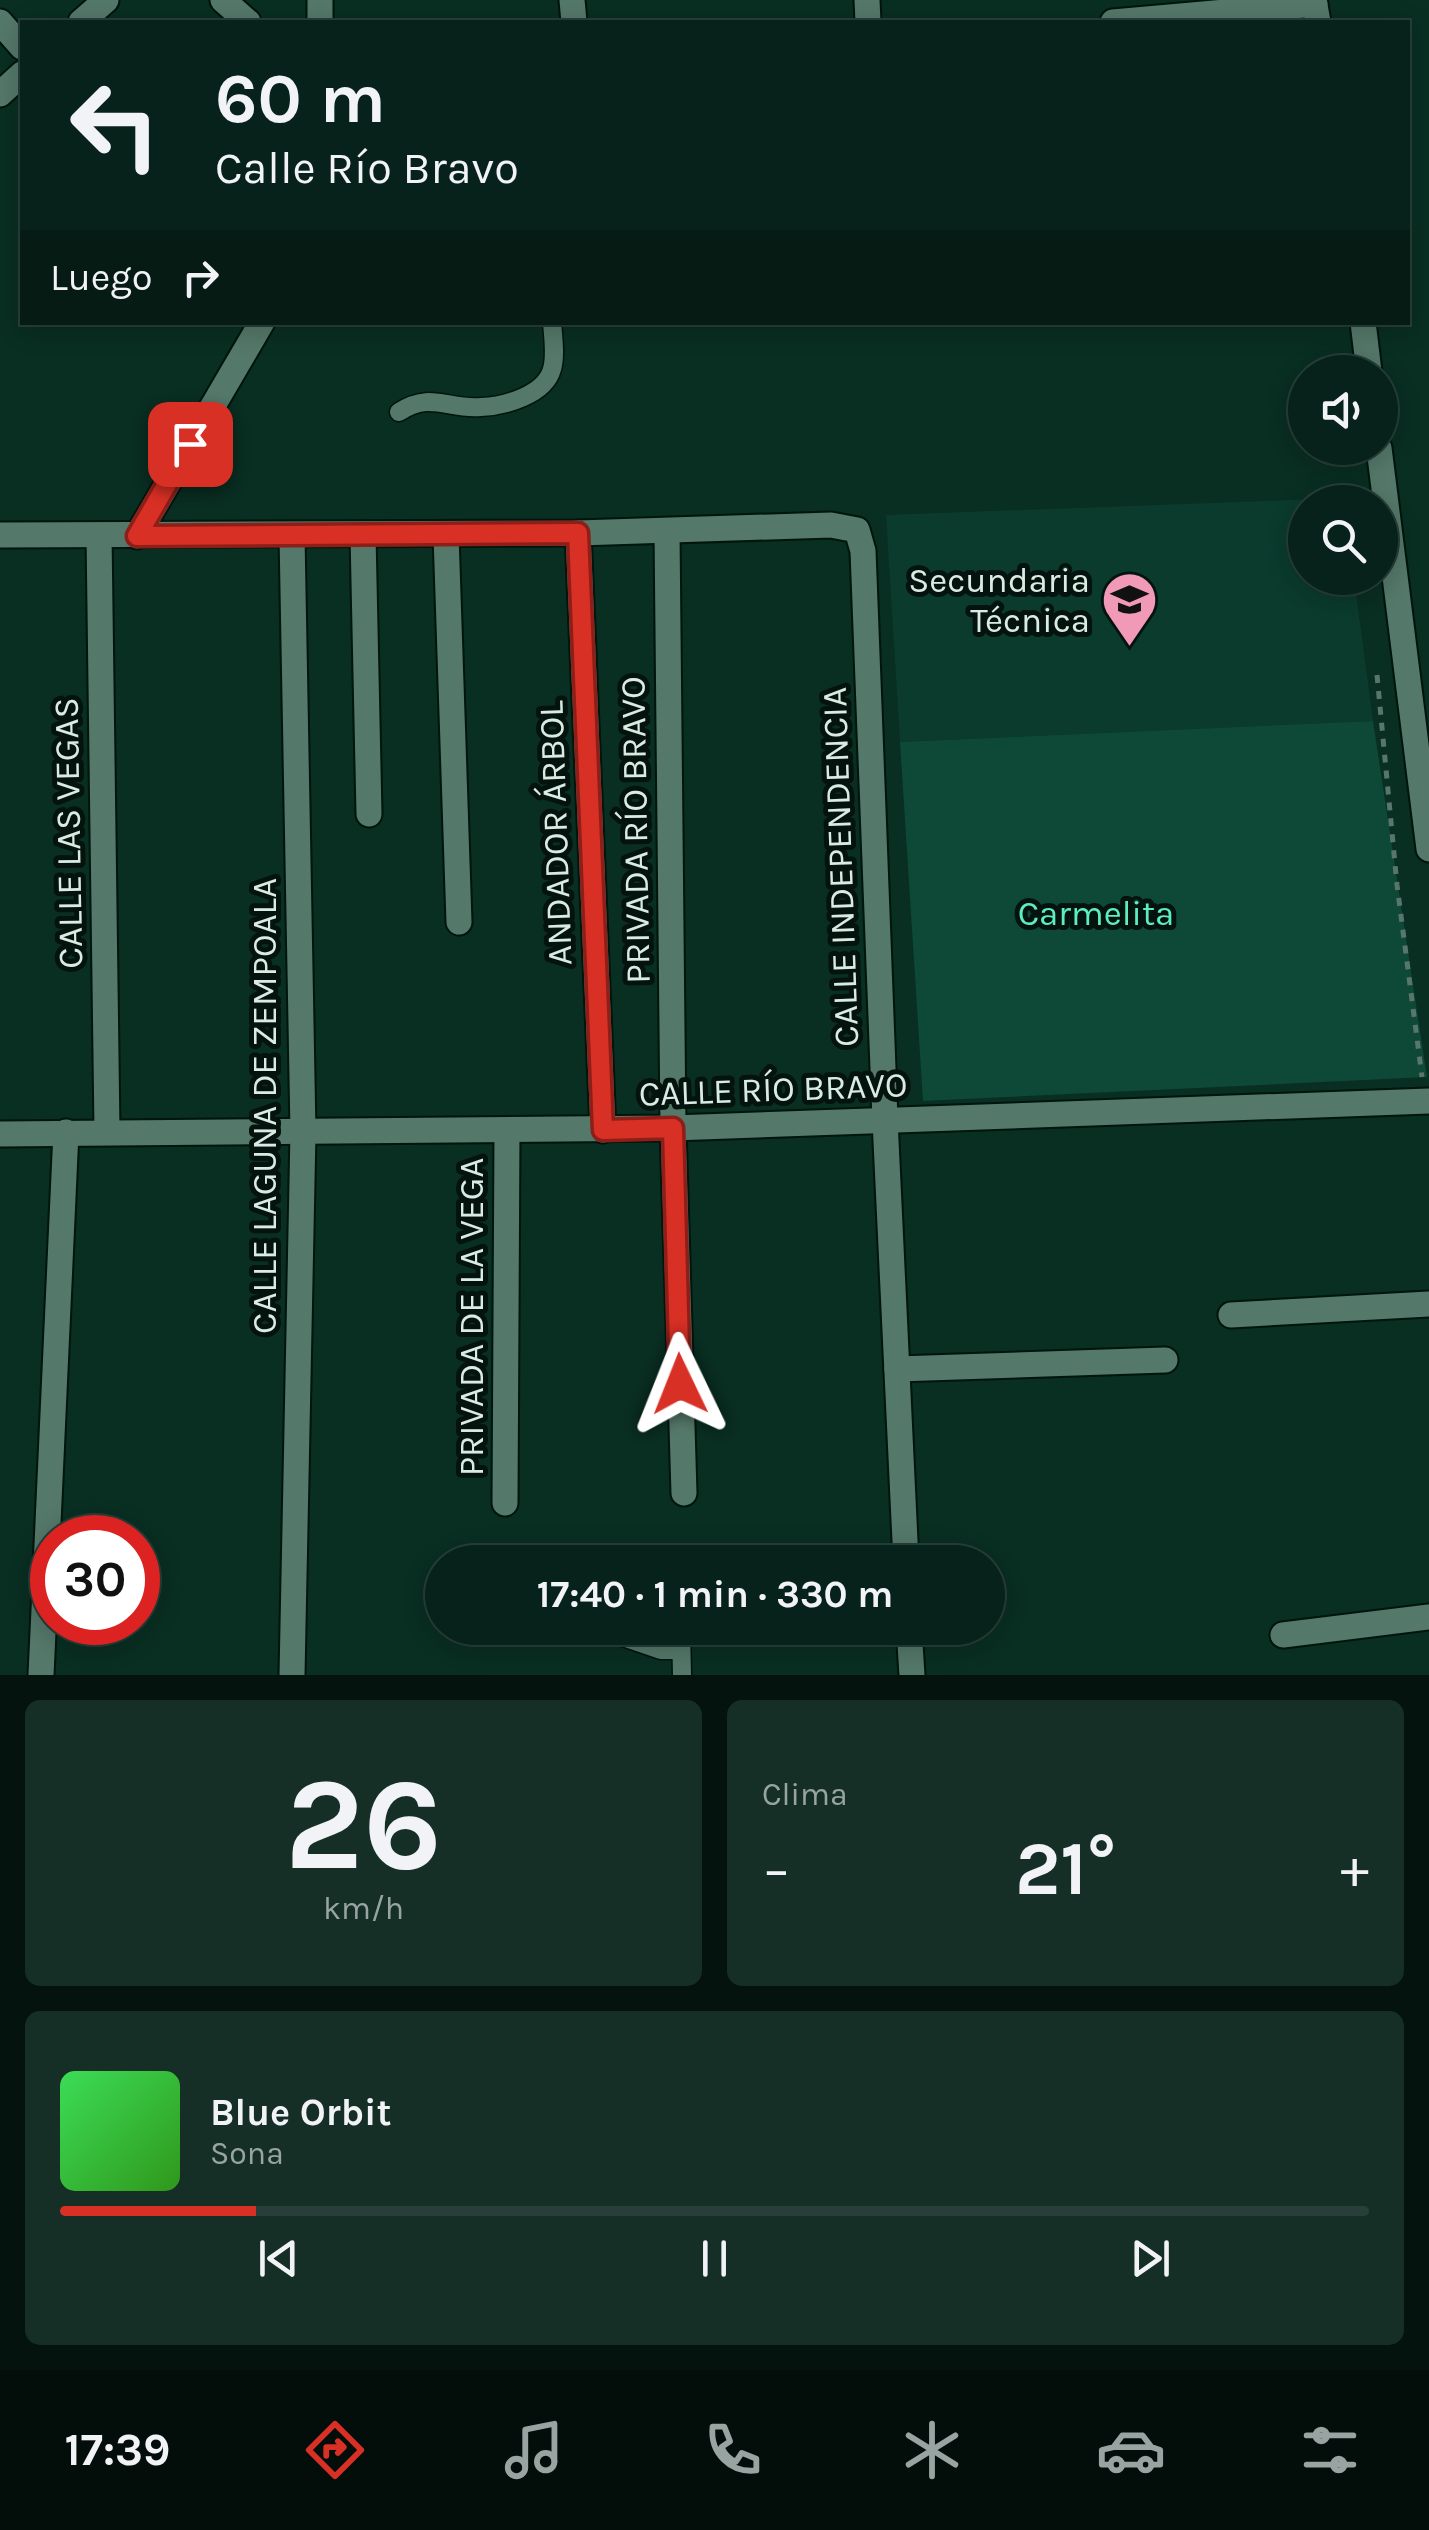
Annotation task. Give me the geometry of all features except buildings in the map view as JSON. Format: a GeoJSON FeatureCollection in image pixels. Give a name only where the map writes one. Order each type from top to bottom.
{"type":"FeatureCollection","features":[{"type":"Feature","properties":{"kind":"street"},"geometry":{"type":"LineString","coordinates":[[83,20],[106,0]]}},
{"type":"Feature","properties":{"kind":"street"},"geometry":{"type":"LineString","coordinates":[[223,0],[246,20]]}},
{"type":"Feature","properties":{"kind":"street"},"geometry":{"type":"LineString","coordinates":[[1144,20],[1315,9]]}},
{"type":"Feature","properties":{"kind":"street"},"geometry":{"type":"LineString","coordinates":[[0,22],[20,46]]}},
{"type":"Feature","properties":{"kind":"street"},"geometry":{"type":"LineString","coordinates":[[0,94],[20,76]]}},
{"type":"Feature","properties":{"kind":"street"},"geometry":{"type":"LineString","coordinates":[[137,536],[260,325]]}},
{"type":"Feature","properties":{"kind":"street"},"geometry":{"type":"LineString","coordinates":[[1363,325],[1368,355]]}},
{"type":"Feature","properties":{"kind":"street"},"geometry":{"type":"LineString","coordinates":[[1383,465],[1421,720],[1429,849]]}},
{"type":"Feature","properties":{"kind":"street","name":"CALLE INDEPENDENCIA"},"geometry":{"type":"LineString","coordinates":[[667,530],[831,525],[857,530],[863,550],[905,1545]]}},
{"type":"Feature","properties":{"kind":"street"},"geometry":{"type":"LineString","coordinates":[[0,535],[292,536],[667,530]]}},
{"type":"Feature","properties":{"kind":"street","name":"PRIVADA RÍO BRAVO"},"geometry":{"type":"LineString","coordinates":[[667,530],[673,1128],[684,1494]]}},
{"type":"Feature","properties":{"kind":"street","name":"ANDADOR ÁRBOL"},"geometry":{"type":"LineString","coordinates":[[578,533],[603,1130]]}},
{"type":"Feature","properties":{"kind":"street"},"geometry":{"type":"LineString","coordinates":[[446,534],[459,922]]}},
{"type":"Feature","properties":{"kind":"street","name":"CALLE LAS VEGAS"},"geometry":{"type":"LineString","coordinates":[[99,535],[108,1130]]}},
{"type":"Feature","properties":{"kind":"street"},"geometry":{"type":"LineString","coordinates":[[363,535],[369,814]]}},
{"type":"Feature","properties":{"kind":"street","name":"CALLE LAGUNA DE ZEMPOALA"},"geometry":{"type":"LineString","coordinates":[[292,536],[303,1132],[292,1675]]}},
{"type":"Feature","properties":{"kind":"street","name":"CALLE RÍO BRAVO"},"geometry":{"type":"LineString","coordinates":[[0,1134],[108,1130],[603,1130],[1427,1101]]}},
{"type":"Feature","properties":{"kind":"street"},"geometry":{"type":"LineString","coordinates":[[42,1675],[66,1132]]}},
{"type":"Feature","properties":{"kind":"street","name":"PRIVADA DE LA VEGA"},"geometry":{"type":"LineString","coordinates":[[505,1503],[507,1132]]}},
{"type":"Feature","properties":{"kind":"street"},"geometry":{"type":"LineString","coordinates":[[1231,1315],[1429,1304]]}},
{"type":"Feature","properties":{"kind":"street"},"geometry":{"type":"LineString","coordinates":[[897,1369],[1166,1360]]}},
{"type":"Feature","properties":{"kind":"street"},"geometry":{"type":"LineString","coordinates":[[1283,1635],[1429,1618]]}},
{"type":"Feature","properties":{"kind":"street"},"geometry":{"type":"LineString","coordinates":[[911,1645],[912,1675]]}},
{"type":"Feature","properties":{"kind":"lane"},"geometry":{"type":"LineString","coordinates":[[399,412],[414,402],[479,408],[518,399],[543,386],[553,368],[552,325]]}},
{"type":"Feature","properties":{"kind":"lane"},"geometry":{"type":"LineString","coordinates":[[646,1645],[681,1650]]}},
{"type":"Feature","properties":{"kind":"lane"},"geometry":{"type":"LineString","coordinates":[[681,1645],[682,1675]]}},
{"type":"Feature","properties":{"kind":"path"},"geometry":{"type":"LineString","coordinates":[[1377,675],[1397,885],[1427,1101]]}},
{"type":"Feature","properties":{"kind":"shaded area","name":"Secundaria Técnica"},"geometry":{"type":"Polygon","coordinates":[[[1288,500],[1288,595],[1356,595],[1373,721],[900,742],[886,515],[1288,500]]]}},
{"type":"Feature","properties":{"kind":"green space","name":"Carmelita"},"geometry":{"type":"Polygon","coordinates":[[[1373,721],[1427,1077],[923,1101],[900,742],[1373,721]]]}},
{"type":"Feature","properties":{"kind":"place","name":"Secundaria Técnica"},"geometry":{"type":"Point","coordinates":[1129,649]}},
{"type":"Feature","properties":{"kind":"route"},"geometry":{"type":"LineString","coordinates":[[190,444],[137,536],[578,533],[603,1130],[673,1128],[680,1384]]}}]}
